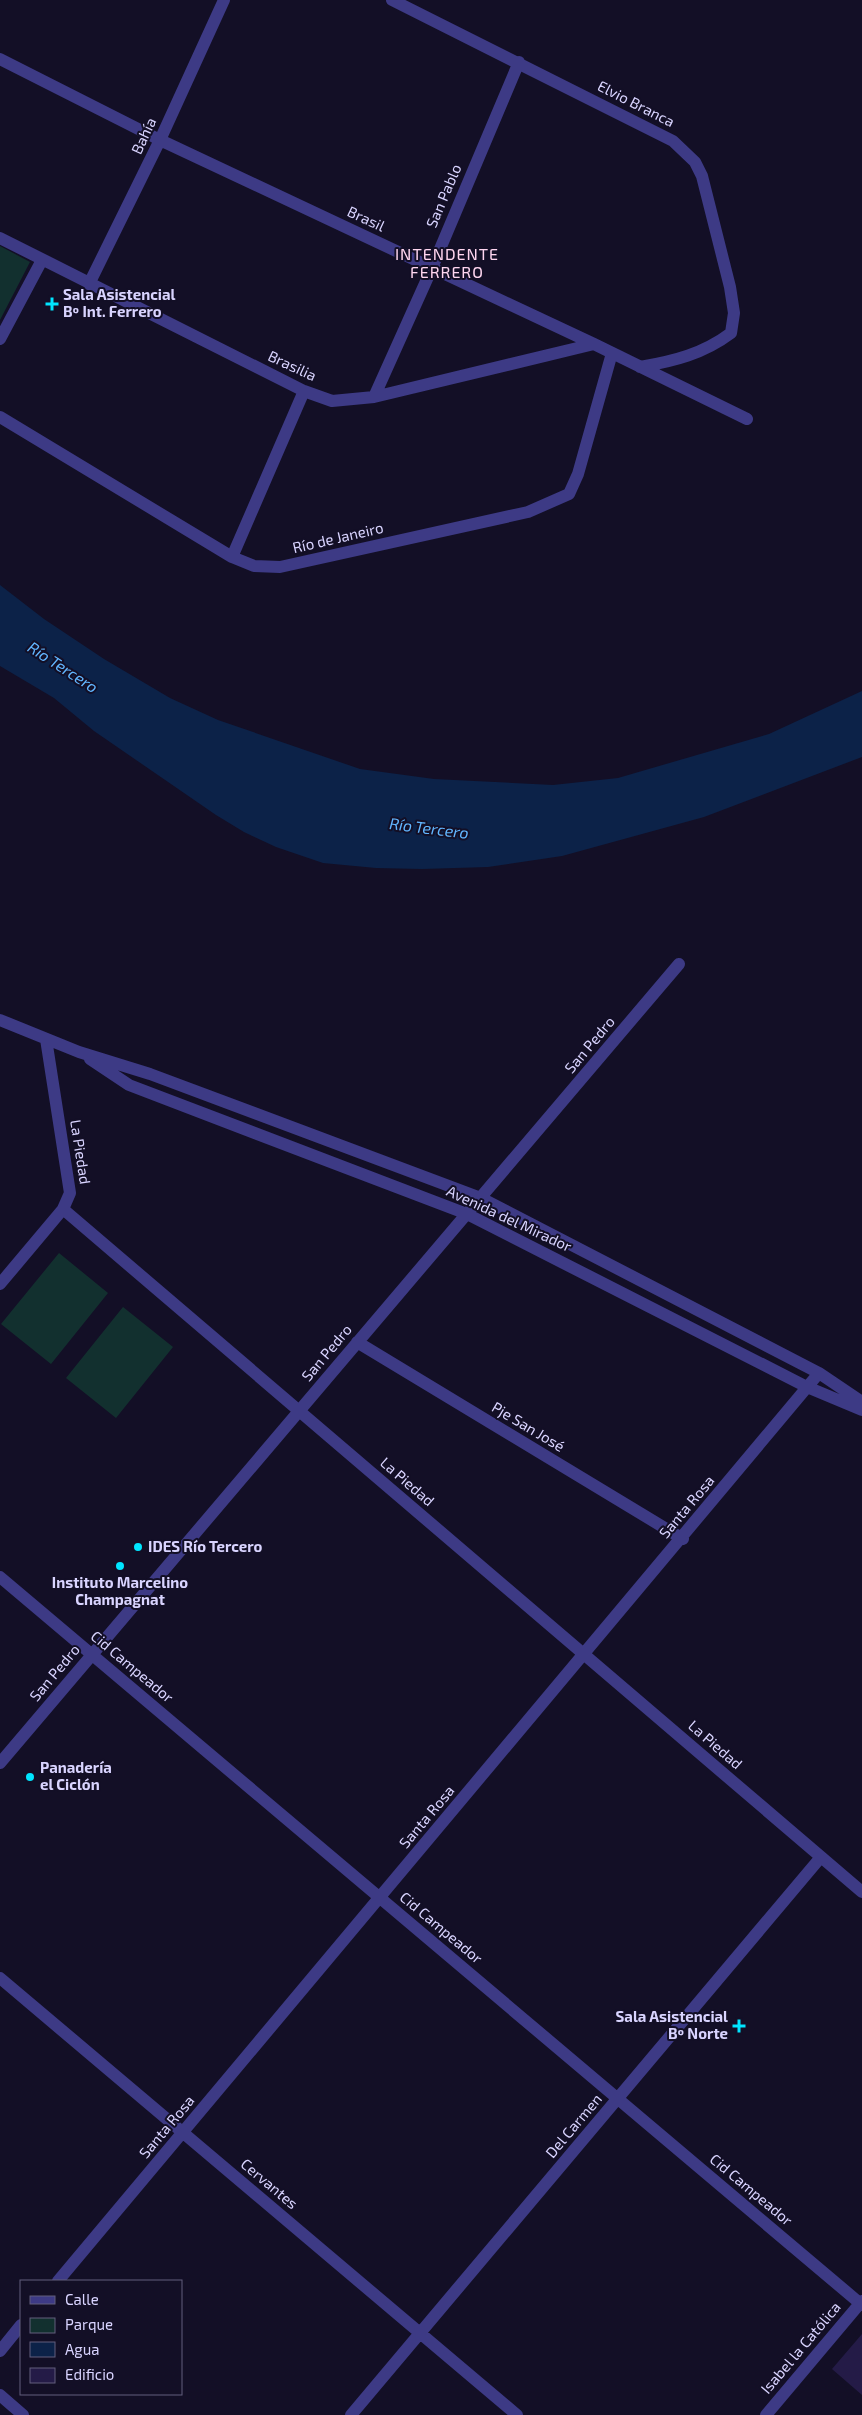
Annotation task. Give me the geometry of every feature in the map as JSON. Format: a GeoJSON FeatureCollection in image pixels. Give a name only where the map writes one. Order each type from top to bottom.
{"type":"FeatureCollection","features":[{"type":"Feature","properties":{"kind":"street","name":"Bahía"},"geometry":{"type":"LineString","coordinates":[[89,284],[160,140],[224,0]]}},
{"type":"Feature","properties":{"kind":"street","name":"Elvio Branca"},"geometry":{"type":"LineString","coordinates":[[392,0],[519,62],[673,141],[695,162],[702,176],[730,287],[734,313],[731,332],[714,346],[680,360],[640,367]]}},
{"type":"Feature","properties":{"kind":"street","name":"Brasil"},"geometry":{"type":"LineString","coordinates":[[0,59],[160,140],[612,352],[747,419]]}},
{"type":"Feature","properties":{"kind":"street","name":"San Pablo"},"geometry":{"type":"LineString","coordinates":[[374,397],[432,268],[519,62]]}},
{"type":"Feature","properties":{"kind":"street","name":"Brasilia"},"geometry":{"type":"LineString","coordinates":[[0,238],[304,391],[332,401],[374,397],[594,344]]}},
{"type":"Feature","properties":{"kind":"street"},"geometry":{"type":"LineString","coordinates":[[0,339],[42,260]]}},
{"type":"Feature","properties":{"kind":"street","name":"Río de Janeiro"},"geometry":{"type":"LineString","coordinates":[[0,417],[232,557],[254,566],[280,567],[528,512],[569,494],[578,474],[612,352]]}},
{"type":"Feature","properties":{"kind":"street"},"geometry":{"type":"LineString","coordinates":[[232,557],[304,391]]}},
{"type":"Feature","properties":{"kind":"street","name":"San Pedro"},"geometry":{"type":"LineString","coordinates":[[0,1763],[679,964]]}},
{"type":"Feature","properties":{"kind":"street","name":"Avenida del Mirador"},"geometry":{"type":"LineString","coordinates":[[0,1020],[79,1052],[150,1074],[481,1198],[820,1373],[862,1402]]}},
{"type":"Feature","properties":{"kind":"street","name":"La Piedad"},"geometry":{"type":"LineString","coordinates":[[46,1039],[70,1193],[63,1209],[862,1892]]}},
{"type":"Feature","properties":{"kind":"street","name":"Avenida del Mirador"},"geometry":{"type":"LineString","coordinates":[[79,1052],[129,1086],[467,1214],[807,1387],[862,1410]]}},
{"type":"Feature","properties":{"kind":"street"},"geometry":{"type":"LineString","coordinates":[[0,1284],[63,1209]]}},
{"type":"Feature","properties":{"kind":"street","name":"Pje San José"},"geometry":{"type":"LineString","coordinates":[[358,1342],[682,1539]]}},
{"type":"Feature","properties":{"kind":"street","name":"Santa Rosa"},"geometry":{"type":"LineString","coordinates":[[59,2280],[820,1373]]}},
{"type":"Feature","properties":{"kind":"street","name":"Cid Campeador"},"geometry":{"type":"LineString","coordinates":[[0,1577],[861,2303]]}},
{"type":"Feature","properties":{"kind":"street","name":"Del Carmen"},"geometry":{"type":"LineString","coordinates":[[351,2415],[822,1857]]}},
{"type":"Feature","properties":{"kind":"street","name":"Cervantes"},"geometry":{"type":"LineString","coordinates":[[0,1978],[517,2415]]}},
{"type":"Feature","properties":{"kind":"street","name":"Isabel la Católica"},"geometry":{"type":"LineString","coordinates":[[766,2415],[861,2303]]}},
{"type":"Feature","properties":{"kind":"street"},"geometry":{"type":"LineString","coordinates":[[0,2351],[20,2326]]}},
{"type":"Feature","properties":{"kind":"street"},"geometry":{"type":"LineString","coordinates":[[0,2395],[23,2415]]}},
{"type":"Feature","properties":{"kind":"green space"},"geometry":{"type":"Polygon","coordinates":[[[0,246],[30,262],[0,320],[0,246]]]}},
{"type":"Feature","properties":{"kind":"green space"},"geometry":{"type":"Polygon","coordinates":[[[59,1253],[108,1293],[51,1364],[1,1324],[59,1253]]]}},
{"type":"Feature","properties":{"kind":"green space"},"geometry":{"type":"Polygon","coordinates":[[[123,1307],[173,1347],[116,1418],[66,1378],[123,1307]]]}},
{"type":"Feature","properties":{"kind":"water","name":"Río Tercero"},"geometry":{"type":"Polygon","coordinates":[[[0,585],[44,619],[104,659],[170,698],[218,720],[360,769],[434,779],[553,785],[618,778],[769,734],[862,691],[862,757],[704,817],[562,856],[488,867],[422,869],[376,868],[323,863],[276,847],[244,832],[216,815],[94,731],[54,698],[0,666],[0,585]]]}},
{"type":"Feature","properties":{"kind":"building"},"geometry":{"type":"Polygon","coordinates":[[[862,2334],[862,2395],[832,2369],[862,2334]]]}},
{"type":"Feature","properties":{"kind":"place","name":"Sala Asistencial Bº Int. Ferrero"},"geometry":{"type":"Point","coordinates":[52,304]}},
{"type":"Feature","properties":{"kind":"place","name":"IDES Río Tercero"},"geometry":{"type":"Point","coordinates":[138,1547]}},
{"type":"Feature","properties":{"kind":"place","name":"Instituto Marcelino Champagnat"},"geometry":{"type":"Point","coordinates":[120,1566]}},
{"type":"Feature","properties":{"kind":"place","name":"Panadería el Ciclón"},"geometry":{"type":"Point","coordinates":[30,1777]}},
{"type":"Feature","properties":{"kind":"place","name":"Sala Asistencial Bº Norte"},"geometry":{"type":"Point","coordinates":[739,2026]}},
{"type":"Feature","properties":{"kind":"district","name":"INTENDENTE FERRERO"},"geometry":{"type":"Point","coordinates":[447,263]}}]}
